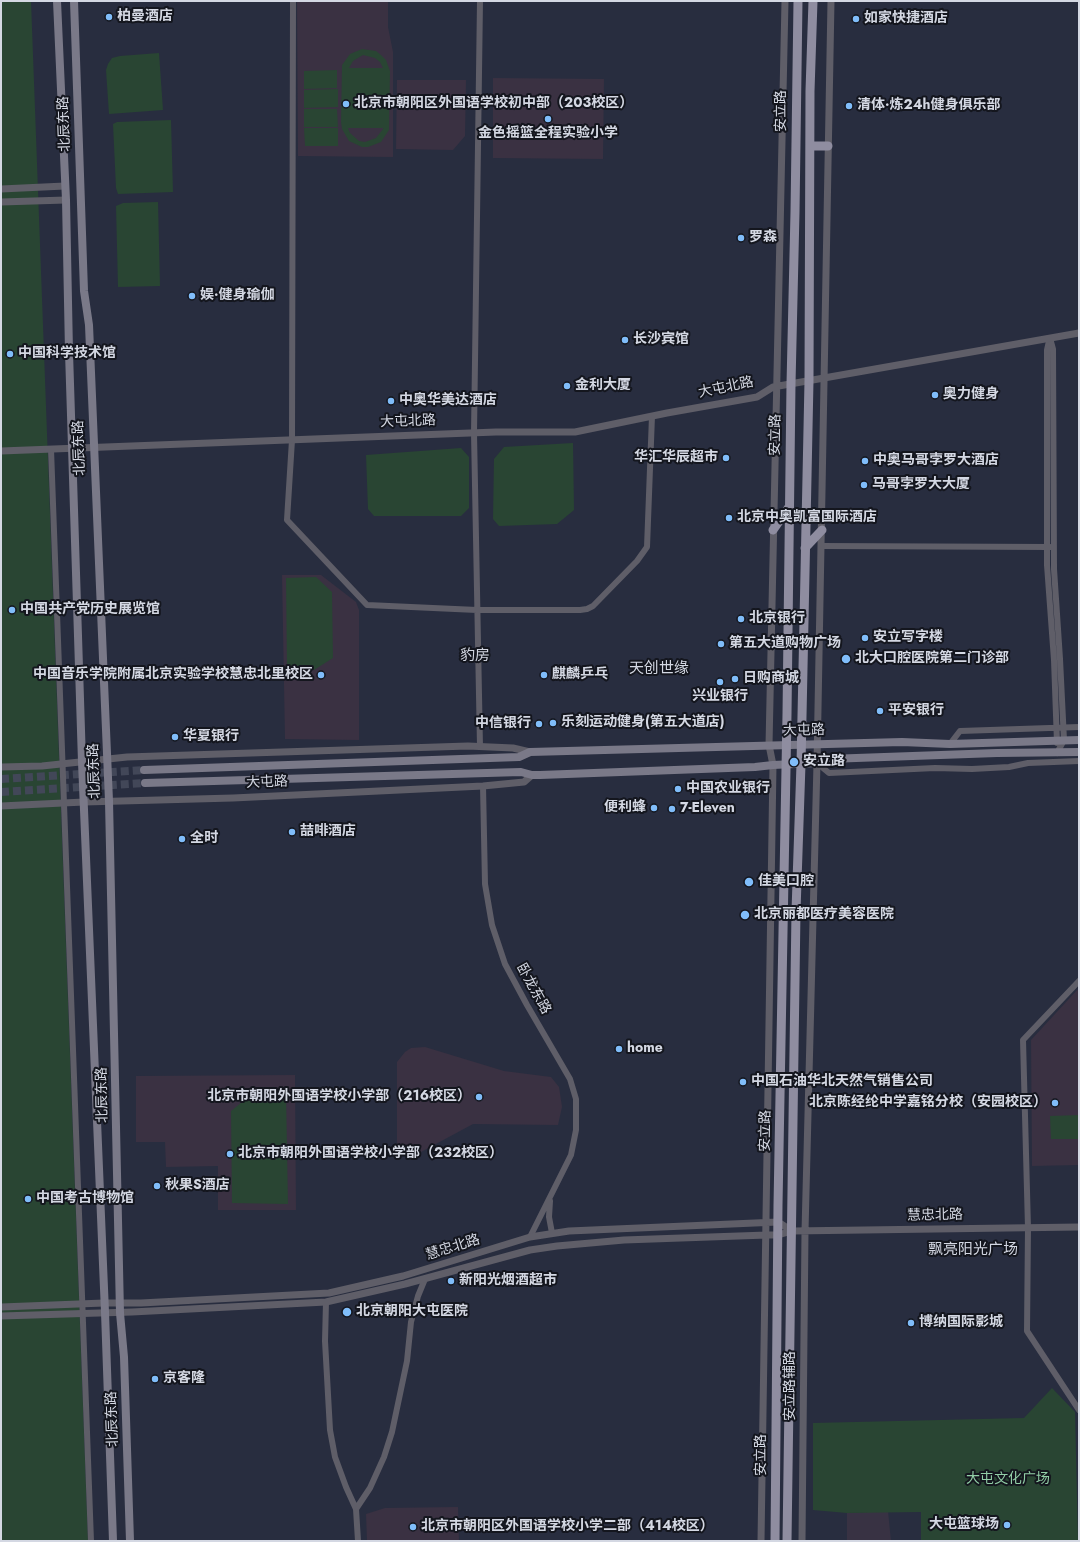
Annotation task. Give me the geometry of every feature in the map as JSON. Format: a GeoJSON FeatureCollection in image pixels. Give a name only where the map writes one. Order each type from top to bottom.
{"type":"FeatureCollection","features":[{"type":"Feature","properties":{"kind":"main road","name":"北辰东路"},"geometry":{"type":"LineString","coordinates":[[57,1],[66,200],[71,448],[82,762],[113,1541]]}},
{"type":"Feature","properties":{"kind":"main road","name":"北辰东路"},"geometry":{"type":"LineString","coordinates":[[74,1],[84,291],[89,325],[109,801],[120,1312],[124,1357],[130,1541]]}},
{"type":"Feature","properties":{"kind":"main road","name":"安立路"},"geometry":{"type":"LineString","coordinates":[[775,1541],[778,1222],[798,1]]}},
{"type":"Feature","properties":{"kind":"main road","name":"安立路"},"geometry":{"type":"LineString","coordinates":[[787,1541],[796,911],[802,744],[809,381],[812,1]]}},
{"type":"Feature","properties":{"kind":"main road"},"geometry":{"type":"LineString","coordinates":[[810,146],[828,146]]}},
{"type":"Feature","properties":{"kind":"main road"},"geometry":{"type":"LineString","coordinates":[[774,530],[789,507]]}},
{"type":"Feature","properties":{"kind":"main road"},"geometry":{"type":"LineString","coordinates":[[806,548],[822,530]]}},
{"type":"Feature","properties":{"kind":"main road","name":"大屯路"},"geometry":{"type":"LineString","coordinates":[[144,770],[519,757],[530,752],[802,744],[902,742],[950,744],[1079,740]]}},
{"type":"Feature","properties":{"kind":"main road","name":"大屯路"},"geometry":{"type":"LineString","coordinates":[[145,783],[522,772],[532,775],[755,768],[773,765],[817,763],[828,759],[997,752],[1079,752]]}},
{"type":"Feature","properties":{"kind":"street"},"geometry":{"type":"LineString","coordinates":[[292,1],[292,440],[287,520],[367,605],[477,610],[587,609],[593,606],[637,561],[647,547],[652,416]]}},
{"type":"Feature","properties":{"kind":"street"},"geometry":{"type":"LineString","coordinates":[[480,1],[474,433],[480,747]]}},
{"type":"Feature","properties":{"kind":"street","name":"安立路"},"geometry":{"type":"LineString","coordinates":[[766,1235],[773,765],[769,745],[785,1]]}},
{"type":"Feature","properties":{"kind":"street"},"geometry":{"type":"LineString","coordinates":[[805,1231],[822,530],[831,1]]}},
{"type":"Feature","properties":{"kind":"street"},"geometry":{"type":"LineString","coordinates":[[1,189],[65,186]]}},
{"type":"Feature","properties":{"kind":"street"},"geometry":{"type":"LineString","coordinates":[[1,202],[66,200]]}},
{"type":"Feature","properties":{"kind":"street"},"geometry":{"type":"LineString","coordinates":[[824,378],[1079,333]]}},
{"type":"Feature","properties":{"kind":"street"},"geometry":{"type":"LineString","coordinates":[[1050,338],[1047,350],[1050,547],[1054,660],[1060,728],[1060,740],[1057,753]]}},
{"type":"Feature","properties":{"kind":"street","name":"大屯北路"},"geometry":{"type":"LineString","coordinates":[[1,451],[474,433],[575,432],[757,397],[773,387],[824,378]]}},
{"type":"Feature","properties":{"kind":"street","name":"北辰东路"},"geometry":{"type":"LineString","coordinates":[[51,449],[91,1541]]}},
{"type":"Feature","properties":{"kind":"street"},"geometry":{"type":"LineString","coordinates":[[821,546],[1050,547]]}},
{"type":"Feature","properties":{"kind":"street"},"geometry":{"type":"LineString","coordinates":[[950,744],[960,731],[1079,727]]}},
{"type":"Feature","properties":{"kind":"street","name":"大屯路"},"geometry":{"type":"LineString","coordinates":[[1,767],[62,764],[134,757],[480,747],[513,748],[530,752]]}},
{"type":"Feature","properties":{"kind":"street"},"geometry":{"type":"LineString","coordinates":[[817,763],[829,773],[935,768],[980,769],[1009,767],[1028,763],[1079,761]]}},
{"type":"Feature","properties":{"kind":"street","name":"大屯路"},"geometry":{"type":"LineString","coordinates":[[1,806],[109,801],[233,798],[483,786],[524,782],[532,775]]}},
{"type":"Feature","properties":{"kind":"street","name":"卧龙东路"},"geometry":{"type":"LineString","coordinates":[[483,786],[485,884],[492,924],[505,964],[570,1079],[575,1094],[577,1114],[574,1143],[567,1165],[544,1207],[530,1237]]}},
{"type":"Feature","properties":{"kind":"street"},"geometry":{"type":"LineString","coordinates":[[1079,981],[1023,1040],[1028,1228],[1027,1331],[1079,1410]]}},
{"type":"Feature","properties":{"kind":"street","name":"卧龙东路"},"geometry":{"type":"LineString","coordinates":[[552,1233],[548,1217],[553,1192]]}},
{"type":"Feature","properties":{"kind":"street"},"geometry":{"type":"LineString","coordinates":[[778,1222],[792,1231]]}},
{"type":"Feature","properties":{"kind":"street","name":"慧忠北路"},"geometry":{"type":"LineString","coordinates":[[1,1308],[329,1293],[403,1276],[530,1237],[552,1233],[778,1222]]}},
{"type":"Feature","properties":{"kind":"street","name":"慧忠北路"},"geometry":{"type":"LineString","coordinates":[[1,1316],[82,1314],[326,1302],[425,1279],[503,1257],[558,1246],[624,1240],[778,1235],[792,1231],[1079,1227]]}},
{"type":"Feature","properties":{"kind":"street","name":"安立路辅路"},"geometry":{"type":"LineString","coordinates":[[802,1541],[805,1231]]}},
{"type":"Feature","properties":{"kind":"street","name":"安立路辅路"},"geometry":{"type":"LineString","coordinates":[[761,1541],[766,1235]]}},
{"type":"Feature","properties":{"kind":"street"},"geometry":{"type":"LineString","coordinates":[[356,1509],[370,1488],[384,1457],[392,1432],[407,1361],[411,1322],[418,1296],[425,1279]]}},
{"type":"Feature","properties":{"kind":"street"},"geometry":{"type":"LineString","coordinates":[[326,1302],[325,1341],[330,1430],[335,1457],[356,1509],[358,1541]]}},
{"type":"Feature","properties":{"kind":"shaded area","name":"北京市朝阳区外国语学校初中部（203校区）"},"geometry":{"type":"Polygon","coordinates":[[[297,1],[388,1],[388,27],[393,52],[393,157],[298,156],[297,1]]]}},
{"type":"Feature","properties":{"kind":"shaded area","name":"金色摇篮全程实验小学"},"geometry":{"type":"Polygon","coordinates":[[[493,78],[604,79],[603,159],[493,158],[493,78]]]}},
{"type":"Feature","properties":{"kind":"shaded area"},"geometry":{"type":"Polygon","coordinates":[[[397,80],[466,80],[465,136],[453,150],[396,149],[397,80]]]}},
{"type":"Feature","properties":{"kind":"shaded area","name":"中国音乐学院附属北京实验学校慧忠北里校区"},"geometry":{"type":"Polygon","coordinates":[[[282,575],[321,575],[356,602],[359,610],[359,740],[285,739],[282,575]]]}},
{"type":"Feature","properties":{"kind":"shaded area","name":"北京陈经纶中学嘉铭分校（安园校区）"},"geometry":{"type":"Polygon","coordinates":[[[1079,988],[1079,1165],[1032,1166],[1031,1040],[1079,988]]]}},
{"type":"Feature","properties":{"kind":"shaded area","name":"北京市朝阳外国语学校小学部（216校区）"},"geometry":{"type":"Polygon","coordinates":[[[425,1047],[504,1071],[551,1077],[559,1087],[562,1107],[558,1125],[473,1124],[421,1152],[397,1155],[397,1062],[405,1052],[411,1048],[425,1047]]]}},
{"type":"Feature","properties":{"kind":"shaded area","name":"北京市朝阳外国语学校小学部（232校区）"},"geometry":{"type":"Polygon","coordinates":[[[295,1075],[296,1210],[218,1210],[218,1166],[166,1167],[165,1142],[136,1142],[136,1076],[295,1075]]]}},
{"type":"Feature","properties":{"kind":"shaded area","name":"北京市朝阳区外国语学校小学二部（414校区）"},"geometry":{"type":"Polygon","coordinates":[[[458,1507],[459,1541],[367,1541],[366,1514],[385,1508],[458,1507]]]}},
{"type":"Feature","properties":{"kind":"shaded area"},"geometry":{"type":"Polygon","coordinates":[[[888,1511],[891,1541],[847,1541],[847,1513],[888,1511]]]}},
{"type":"Feature","properties":{"kind":"green space"},"geometry":{"type":"Polygon","coordinates":[[[1,1],[31,1],[88,1541],[1,1541],[1,1]]]}},
{"type":"Feature","properties":{"kind":"green space"},"geometry":{"type":"Polygon","coordinates":[[[362,49],[376,51],[386,60],[390,71],[389,130],[381,142],[368,147],[362,147],[349,141],[342,129],[342,65],[350,54],[362,49]],[[363,55],[353,61],[349,68],[383,68],[380,62],[375,58],[363,55]],[[384,71],[383,128],[348,128],[350,133],[359,141],[365,142],[376,138],[383,129],[384,71]]]}},
{"type":"Feature","properties":{"kind":"green space"},"geometry":{"type":"Polygon","coordinates":[[[159,53],[163,110],[109,114],[106,70],[112,58],[159,53]]]}},
{"type":"Feature","properties":{"kind":"green space"},"geometry":{"type":"Polygon","coordinates":[[[337,70],[337,88],[304,89],[304,71],[337,70]]]}},
{"type":"Feature","properties":{"kind":"green space"},"geometry":{"type":"Polygon","coordinates":[[[338,89],[338,107],[304,108],[304,90],[338,89]]]}},
{"type":"Feature","properties":{"kind":"green space"},"geometry":{"type":"Polygon","coordinates":[[[304,109],[337,109],[338,127],[304,127],[304,109]]]}},
{"type":"Feature","properties":{"kind":"green space"},"geometry":{"type":"Polygon","coordinates":[[[171,120],[173,192],[118,194],[116,188],[113,124],[117,122],[171,120]]]}},
{"type":"Feature","properties":{"kind":"green space"},"geometry":{"type":"Polygon","coordinates":[[[304,128],[338,128],[338,146],[305,146],[304,128]]]}},
{"type":"Feature","properties":{"kind":"green space"},"geometry":{"type":"Polygon","coordinates":[[[158,202],[160,286],[118,287],[116,206],[123,203],[158,202]]]}},
{"type":"Feature","properties":{"kind":"green space"},"geometry":{"type":"Polygon","coordinates":[[[573,443],[574,510],[557,524],[499,526],[493,519],[494,459],[504,447],[573,443]]]}},
{"type":"Feature","properties":{"kind":"green space"},"geometry":{"type":"Polygon","coordinates":[[[461,448],[469,457],[469,508],[461,516],[374,516],[368,509],[366,455],[461,448]]]}},
{"type":"Feature","properties":{"kind":"green space"},"geometry":{"type":"Polygon","coordinates":[[[316,577],[332,592],[333,658],[314,670],[287,670],[286,578],[316,577]]]}},
{"type":"Feature","properties":{"kind":"green space"},"geometry":{"type":"Polygon","coordinates":[[[286,1093],[288,1204],[232,1203],[231,1111],[252,1094],[286,1093]]]}},
{"type":"Feature","properties":{"kind":"green space"},"geometry":{"type":"Polygon","coordinates":[[[1079,1115],[1079,1139],[1051,1139],[1050,1116],[1079,1115]]]}},
{"type":"Feature","properties":{"kind":"green space","name":"大屯文化广场"},"geometry":{"type":"Polygon","coordinates":[[[1052,1388],[1075,1412],[1078,1541],[921,1541],[921,1512],[847,1513],[813,1510],[813,1423],[1024,1418],[1052,1388]]]}},
{"type":"Feature","properties":{"kind":"tunnel"},"geometry":{"type":"LineString","coordinates":[[1,779],[144,770]]}},
{"type":"Feature","properties":{"kind":"tunnel"},"geometry":{"type":"LineString","coordinates":[[1,792],[145,783]]}},
{"type":"Feature","properties":{"kind":"place","name":"柏曼酒店"},"geometry":{"type":"Point","coordinates":[109,17]}},
{"type":"Feature","properties":{"kind":"place","name":"如家快捷酒店"},"geometry":{"type":"Point","coordinates":[856,19]}},
{"type":"Feature","properties":{"kind":"place","name":"北京市朝阳区外国语学校初中部（203校区）"},"geometry":{"type":"Point","coordinates":[346,104]}},
{"type":"Feature","properties":{"kind":"place","name":"清体·炼24h健身俱乐部"},"geometry":{"type":"Point","coordinates":[849,106]}},
{"type":"Feature","properties":{"kind":"place","name":"金色摇篮全程实验小学"},"geometry":{"type":"Point","coordinates":[548,119]}},
{"type":"Feature","properties":{"kind":"place","name":"罗森"},"geometry":{"type":"Point","coordinates":[741,238]}},
{"type":"Feature","properties":{"kind":"place","name":"娱·健身瑜伽"},"geometry":{"type":"Point","coordinates":[192,296]}},
{"type":"Feature","properties":{"kind":"place","name":"长沙宾馆"},"geometry":{"type":"Point","coordinates":[625,340]}},
{"type":"Feature","properties":{"kind":"place","name":"中国科学技术馆"},"geometry":{"type":"Point","coordinates":[10,354]}},
{"type":"Feature","properties":{"kind":"place","name":"金利大厦"},"geometry":{"type":"Point","coordinates":[567,386]}},
{"type":"Feature","properties":{"kind":"place","name":"奥力健身"},"geometry":{"type":"Point","coordinates":[935,395]}},
{"type":"Feature","properties":{"kind":"place","name":"中奥华美达酒店"},"geometry":{"type":"Point","coordinates":[391,401]}},
{"type":"Feature","properties":{"kind":"place","name":"华汇华辰超市"},"geometry":{"type":"Point","coordinates":[726,458]}},
{"type":"Feature","properties":{"kind":"place","name":"中奥马哥孛罗大酒店"},"geometry":{"type":"Point","coordinates":[865,461]}},
{"type":"Feature","properties":{"kind":"place","name":"马哥孛罗大大厦"},"geometry":{"type":"Point","coordinates":[864,485]}},
{"type":"Feature","properties":{"kind":"place","name":"北京中奥凯富国际酒店"},"geometry":{"type":"Point","coordinates":[729,518]}},
{"type":"Feature","properties":{"kind":"place","name":"中国共产党历史展览馆"},"geometry":{"type":"Point","coordinates":[12,610]}},
{"type":"Feature","properties":{"kind":"place","name":"北京银行"},"geometry":{"type":"Point","coordinates":[741,619]}},
{"type":"Feature","properties":{"kind":"place","name":"安立写字楼"},"geometry":{"type":"Point","coordinates":[865,638]}},
{"type":"Feature","properties":{"kind":"place","name":"第五大道购物广场"},"geometry":{"type":"Point","coordinates":[721,644]}},
{"type":"Feature","properties":{"kind":"place","name":"北大口腔医院第二门诊部"},"geometry":{"type":"Point","coordinates":[846,659]}},
{"type":"Feature","properties":{"kind":"place","name":"中国音乐学院附属北京实验学校慧忠北里校区"},"geometry":{"type":"Point","coordinates":[321,675]}},
{"type":"Feature","properties":{"kind":"place","name":"麒麟乒乓"},"geometry":{"type":"Point","coordinates":[544,675]}},
{"type":"Feature","properties":{"kind":"place","name":"日购商城"},"geometry":{"type":"Point","coordinates":[735,679]}},
{"type":"Feature","properties":{"kind":"place","name":"兴业银行"},"geometry":{"type":"Point","coordinates":[720,682]}},
{"type":"Feature","properties":{"kind":"place","name":"平安银行"},"geometry":{"type":"Point","coordinates":[880,711]}},
{"type":"Feature","properties":{"kind":"place","name":"乐刻运动健身(第五大道店)"},"geometry":{"type":"Point","coordinates":[553,723]}},
{"type":"Feature","properties":{"kind":"place","name":"中信银行"},"geometry":{"type":"Point","coordinates":[539,724]}},
{"type":"Feature","properties":{"kind":"place","name":"华夏银行"},"geometry":{"type":"Point","coordinates":[175,737]}},
{"type":"Feature","properties":{"kind":"place","name":"安立路"},"geometry":{"type":"Point","coordinates":[794,762]}},
{"type":"Feature","properties":{"kind":"place","name":"中国农业银行"},"geometry":{"type":"Point","coordinates":[678,789]}},
{"type":"Feature","properties":{"kind":"place","name":"便利蜂"},"geometry":{"type":"Point","coordinates":[654,808]}},
{"type":"Feature","properties":{"kind":"place","name":"7-Eleven"},"geometry":{"type":"Point","coordinates":[672,809]}},
{"type":"Feature","properties":{"kind":"place","name":"喆啡酒店"},"geometry":{"type":"Point","coordinates":[292,832]}},
{"type":"Feature","properties":{"kind":"place","name":"全时"},"geometry":{"type":"Point","coordinates":[182,839]}},
{"type":"Feature","properties":{"kind":"place","name":"佳美口腔"},"geometry":{"type":"Point","coordinates":[749,882]}},
{"type":"Feature","properties":{"kind":"place","name":"北京丽都医疗美容医院"},"geometry":{"type":"Point","coordinates":[745,915]}},
{"type":"Feature","properties":{"kind":"place","name":"home"},"geometry":{"type":"Point","coordinates":[619,1049]}},
{"type":"Feature","properties":{"kind":"place","name":"中国石油华北天然气销售公司"},"geometry":{"type":"Point","coordinates":[743,1082]}},
{"type":"Feature","properties":{"kind":"place","name":"北京市朝阳外国语学校小学部（216校区）"},"geometry":{"type":"Point","coordinates":[479,1097]}},
{"type":"Feature","properties":{"kind":"place","name":"北京陈经纶中学嘉铭分校（安园校区）"},"geometry":{"type":"Point","coordinates":[1055,1103]}},
{"type":"Feature","properties":{"kind":"place","name":"北京市朝阳外国语学校小学部（232校区）"},"geometry":{"type":"Point","coordinates":[230,1154]}},
{"type":"Feature","properties":{"kind":"place","name":"秋果S酒店"},"geometry":{"type":"Point","coordinates":[157,1186]}},
{"type":"Feature","properties":{"kind":"place","name":"中国考古博物馆"},"geometry":{"type":"Point","coordinates":[28,1199]}},
{"type":"Feature","properties":{"kind":"place","name":"新阳光烟酒超市"},"geometry":{"type":"Point","coordinates":[451,1281]}},
{"type":"Feature","properties":{"kind":"place","name":"北京朝阳大屯医院"},"geometry":{"type":"Point","coordinates":[347,1312]}},
{"type":"Feature","properties":{"kind":"place","name":"博纳国际影城"},"geometry":{"type":"Point","coordinates":[911,1323]}},
{"type":"Feature","properties":{"kind":"place","name":"京客隆"},"geometry":{"type":"Point","coordinates":[155,1379]}},
{"type":"Feature","properties":{"kind":"place","name":"大屯篮球场"},"geometry":{"type":"Point","coordinates":[1007,1525]}},
{"type":"Feature","properties":{"kind":"place","name":"北京市朝阳区外国语学校小学二部（414校区）"},"geometry":{"type":"Point","coordinates":[413,1527]}},
{"type":"Feature","properties":{"kind":"district","name":"豹房"},"geometry":{"type":"Point","coordinates":[475,656]}},
{"type":"Feature","properties":{"kind":"district","name":"天创世缘"},"geometry":{"type":"Point","coordinates":[659,669]}},
{"type":"Feature","properties":{"kind":"district","name":"飘亮阳光广场"},"geometry":{"type":"Point","coordinates":[973,1250]}}]}
